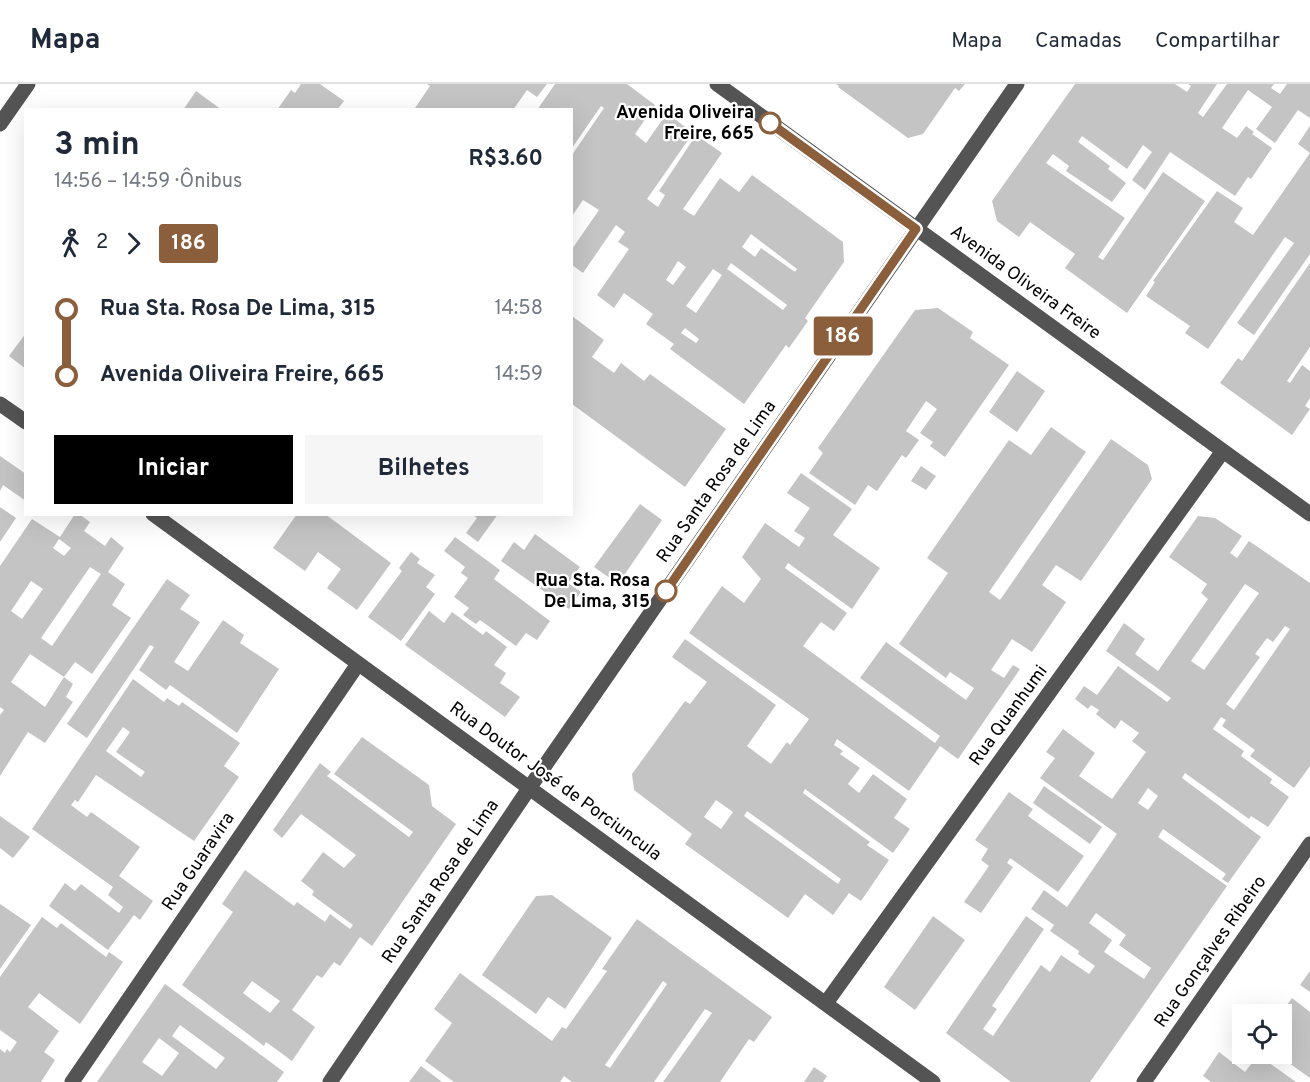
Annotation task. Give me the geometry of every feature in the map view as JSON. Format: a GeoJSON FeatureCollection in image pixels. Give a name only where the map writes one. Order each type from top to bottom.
{"type":"FeatureCollection","features":[{"type":"Feature","properties":{"kind":"street"},"geometry":{"type":"LineString","coordinates":[[0,124],[28,84]]}},
{"type":"Feature","properties":{"kind":"street","name":"Avenida Oliveira Freire"},"geometry":{"type":"LineString","coordinates":[[717,84],[1310,514]]}},
{"type":"Feature","properties":{"kind":"street","name":"Rua Santa Rosa de Lima"},"geometry":{"type":"LineString","coordinates":[[330,1082],[530,787],[1017,84]]}},
{"type":"Feature","properties":{"kind":"street"},"geometry":{"type":"LineString","coordinates":[[0,404],[24,421]]}},
{"type":"Feature","properties":{"kind":"street","name":"Rua Quanhumi"},"geometry":{"type":"LineString","coordinates":[[826,1004],[1223,451]]}},
{"type":"Feature","properties":{"kind":"street","name":"Rua Doutor José de Porciuncula"},"geometry":{"type":"LineString","coordinates":[[156,516],[933,1082]]}},
{"type":"Feature","properties":{"kind":"street","name":"Rua Guaravira"},"geometry":{"type":"LineString","coordinates":[[72,1082],[358,664]]}},
{"type":"Feature","properties":{"kind":"street","name":"Rua Gonçalves Ribeiro"},"geometry":{"type":"LineString","coordinates":[[1144,1082],[1310,844]]}},
{"type":"Feature","properties":{"kind":"building"},"geometry":{"type":"Polygon","coordinates":[[[301,84],[320,84],[344,101],[339,108],[278,108],[291,90],[295,93],[301,84]]]}},
{"type":"Feature","properties":{"kind":"building"},"geometry":{"type":"Polygon","coordinates":[[[427,84],[547,84],[537,97],[527,90],[514,108],[415,108],[430,86],[427,84]]]}},
{"type":"Feature","properties":{"kind":"building"},"geometry":{"type":"Polygon","coordinates":[[[555,84],[627,84],[655,105],[635,134],[646,143],[667,113],[693,133],[647,199],[658,207],[665,195],[659,191],[696,135],[722,153],[683,209],[694,216],[720,178],[739,192],[752,175],[843,242],[844,262],[805,318],[808,321],[789,348],[786,345],[744,404],[670,349],[674,344],[646,324],[653,314],[624,293],[614,308],[597,295],[629,249],[618,242],[625,232],[616,225],[583,273],[573,266],[573,248],[599,210],[583,200],[573,215],[573,154],[604,108],[601,106],[573,147],[573,108],[538,108],[555,84]],[[751,234],[742,247],[755,257],[761,248],[795,272],[797,269],[751,234]],[[678,261],[666,280],[673,285],[686,267],[678,261]],[[731,263],[727,269],[783,310],[787,305],[731,263]],[[713,269],[686,306],[696,313],[722,275],[713,269]],[[685,328],[681,333],[696,343],[699,339],[685,328]]]}},
{"type":"Feature","properties":{"kind":"building"},"geometry":{"type":"Polygon","coordinates":[[[836,84],[965,84],[959,91],[955,88],[923,134],[908,138],[836,84]]]}},
{"type":"Feature","properties":{"kind":"building"},"geometry":{"type":"Polygon","coordinates":[[[1075,84],[1175,84],[1187,92],[1191,86],[1188,84],[1217,84],[1198,113],[1203,117],[1227,84],[1274,84],[1271,88],[1280,94],[1287,84],[1310,84],[1310,118],[1298,110],[1275,143],[1256,129],[1272,107],[1248,90],[1222,128],[1237,138],[1246,126],[1254,132],[1252,134],[1272,148],[1251,179],[1248,177],[1235,196],[1170,152],[1145,190],[1132,180],[1152,152],[1143,145],[1127,169],[1082,136],[1078,142],[1110,166],[1108,169],[1126,183],[1112,202],[1066,171],[1069,166],[1053,154],[1046,163],[1125,218],[1098,257],[1103,260],[1163,172],[1205,201],[1127,313],[1065,268],[1075,254],[1030,222],[1019,237],[997,221],[992,201],[1075,84]]]}},
{"type":"Feature","properties":{"kind":"building"},"geometry":{"type":"Polygon","coordinates":[[[196,91],[219,108],[184,108],[196,91]]]}},
{"type":"Feature","properties":{"kind":"building"},"geometry":{"type":"Polygon","coordinates":[[[1310,126],[1310,153],[1298,144],[1310,126]]]}},
{"type":"Feature","properties":{"kind":"building"},"geometry":{"type":"Polygon","coordinates":[[[1310,153],[1310,254],[1254,335],[1237,323],[1294,243],[1285,237],[1208,349],[1185,333],[1190,326],[1146,296],[1155,282],[1153,281],[1217,191],[1243,208],[1234,222],[1253,235],[1310,153]]]}},
{"type":"Feature","properties":{"kind":"building"},"geometry":{"type":"Polygon","coordinates":[[[1310,263],[1310,347],[1287,381],[1290,383],[1302,365],[1310,371],[1310,398],[1305,406],[1310,409],[1292,435],[1220,383],[1238,358],[1242,361],[1310,263]]]}},
{"type":"Feature","properties":{"kind":"building"},"geometry":{"type":"Polygon","coordinates":[[[938,308],[973,332],[970,338],[1009,365],[945,457],[930,446],[933,442],[920,433],[937,409],[926,401],[906,431],[919,440],[906,458],[902,455],[877,491],[868,485],[855,505],[809,473],[823,453],[818,448],[915,310],[938,308]]]}},
{"type":"Feature","properties":{"kind":"building"},"geometry":{"type":"Polygon","coordinates":[[[573,317],[604,340],[592,357],[614,373],[621,363],[644,381],[650,374],[726,429],[685,487],[573,405],[573,317]]]}},
{"type":"Feature","properties":{"kind":"building"},"geometry":{"type":"Polygon","coordinates":[[[24,336],[24,367],[9,356],[24,336]]]}},
{"type":"Feature","properties":{"kind":"building"},"geometry":{"type":"Polygon","coordinates":[[[1017,371],[1045,391],[1017,432],[989,412],[1017,371]]]}},
{"type":"Feature","properties":{"kind":"building"},"geometry":{"type":"Polygon","coordinates":[[[1051,427],[1086,452],[989,592],[1000,600],[1111,439],[1148,465],[1152,479],[1081,581],[1056,565],[1042,585],[1066,602],[1032,652],[1012,639],[991,670],[1004,678],[1013,665],[1020,669],[958,759],[940,746],[909,791],[837,739],[834,745],[843,751],[840,754],[860,768],[848,784],[859,793],[873,774],[907,799],[894,818],[910,829],[893,853],[805,789],[803,793],[870,842],[867,845],[889,860],[861,901],[849,893],[833,915],[805,894],[788,918],[685,844],[692,834],[634,790],[632,774],[685,701],[690,704],[707,682],[672,657],[685,639],[776,705],[747,746],[771,764],[787,742],[790,745],[809,719],[689,633],[722,586],[744,603],[761,579],[742,557],[765,523],[799,547],[805,538],[794,531],[810,508],[787,493],[801,473],[852,509],[833,535],[880,568],[852,609],[788,563],[785,568],[847,613],[834,631],[821,622],[803,646],[935,743],[940,736],[860,678],[886,642],[966,700],[974,688],[950,672],[946,678],[899,644],[948,573],[927,558],[1009,440],[1031,455],[1051,427]],[[716,800],[704,817],[721,829],[733,812],[716,800]],[[747,811],[744,816],[838,884],[841,879],[747,811]]]}},
{"type":"Feature","properties":{"kind":"building"},"geometry":{"type":"Polygon","coordinates":[[[0,456],[24,473],[24,500],[3,485],[0,491],[0,456]]]}},
{"type":"Feature","properties":{"kind":"building"},"geometry":{"type":"Polygon","coordinates":[[[921,466],[936,476],[926,490],[911,481],[921,466]]]}},
{"type":"Feature","properties":{"kind":"building"},"geometry":{"type":"Polygon","coordinates":[[[640,504],[662,520],[618,584],[594,567],[640,504]]]}},
{"type":"Feature","properties":{"kind":"building"},"geometry":{"type":"Polygon","coordinates":[[[0,507],[16,518],[0,542],[0,507]]]}},
{"type":"Feature","properties":{"kind":"building"},"geometry":{"type":"Polygon","coordinates":[[[74,516],[82,516],[90,522],[84,531],[105,546],[111,537],[124,548],[108,572],[125,584],[112,605],[131,618],[92,674],[75,662],[64,677],[73,684],[66,697],[73,702],[45,743],[28,732],[0,776],[0,715],[4,710],[0,707],[0,566],[32,519],[60,537],[74,516]],[[59,539],[53,548],[64,556],[71,548],[59,539]],[[90,567],[41,638],[52,646],[101,574],[90,567]],[[31,581],[11,611],[22,619],[43,589],[31,581]],[[30,654],[11,682],[45,707],[64,677],[30,654]]]}},
{"type":"Feature","properties":{"kind":"building"},"geometry":{"type":"Polygon","coordinates":[[[296,516],[328,516],[391,563],[357,610],[327,588],[341,569],[318,552],[305,571],[273,548],[296,516]]]}},
{"type":"Feature","properties":{"kind":"building"},"geometry":{"type":"Polygon","coordinates":[[[474,516],[497,516],[478,542],[466,533],[477,518],[474,516]]]}},
{"type":"Feature","properties":{"kind":"building"},"geometry":{"type":"Polygon","coordinates":[[[1198,516],[1215,518],[1242,536],[1230,553],[1237,558],[1249,541],[1310,583],[1310,766],[1294,788],[1250,756],[1255,750],[1222,726],[1226,720],[1221,717],[1213,729],[1244,751],[1241,756],[1272,779],[1270,783],[1289,797],[1268,827],[1251,816],[1249,819],[1185,773],[1182,778],[1261,837],[1228,883],[1222,879],[1226,874],[1163,829],[1158,837],[1227,886],[1090,1082],[1011,1082],[946,1033],[1026,916],[1044,929],[992,1006],[997,1009],[983,1029],[993,1036],[1041,965],[1050,972],[1061,955],[1089,974],[1095,966],[1078,954],[1079,951],[1050,931],[1054,925],[1031,909],[1044,890],[1067,907],[1117,834],[1040,778],[1055,758],[1046,752],[1063,729],[1095,753],[1079,776],[1112,799],[1146,752],[1132,741],[1139,733],[1121,720],[1115,729],[1096,714],[1099,710],[1091,705],[1088,709],[1075,699],[1084,686],[1097,695],[1118,666],[1167,702],[1171,698],[1106,651],[1124,623],[1145,639],[1135,654],[1158,671],[1208,599],[1201,593],[1207,584],[1169,557],[1198,516]],[[1245,584],[1191,661],[1204,670],[1259,593],[1245,584]],[[1285,626],[1273,642],[1267,638],[1255,654],[1260,657],[1226,704],[1234,710],[1290,629],[1285,626]],[[1148,788],[1138,803],[1148,810],[1158,796],[1148,788]],[[1096,913],[1089,923],[1112,940],[1104,952],[1144,979],[1151,968],[1119,945],[1126,935],[1096,913]]]}},
{"type":"Feature","properties":{"kind":"building"},"geometry":{"type":"Polygon","coordinates":[[[535,534],[580,567],[568,583],[581,592],[569,609],[501,561],[514,542],[524,550],[535,534]]]}},
{"type":"Feature","properties":{"kind":"building"},"geometry":{"type":"Polygon","coordinates":[[[455,537],[500,570],[494,579],[550,621],[537,640],[526,633],[516,646],[480,620],[476,624],[463,615],[469,608],[454,597],[468,578],[461,573],[465,567],[444,551],[455,537]]]}},
{"type":"Feature","properties":{"kind":"building"},"geometry":{"type":"Polygon","coordinates":[[[411,552],[420,559],[417,563],[435,575],[426,587],[435,594],[401,641],[368,617],[402,571],[399,568],[411,552]]]}},
{"type":"Feature","properties":{"kind":"building"},"geometry":{"type":"Polygon","coordinates":[[[167,579],[190,595],[180,609],[200,622],[174,662],[188,671],[223,620],[244,635],[240,643],[279,669],[237,733],[170,685],[166,690],[139,670],[154,647],[150,645],[87,738],[67,724],[167,579]]]}},
{"type":"Feature","properties":{"kind":"building"},"geometry":{"type":"Polygon","coordinates":[[[429,611],[444,623],[452,612],[483,635],[486,631],[507,647],[494,665],[506,673],[500,683],[520,697],[505,717],[405,645],[429,611]]]}},
{"type":"Feature","properties":{"kind":"building"},"geometry":{"type":"Polygon","coordinates":[[[133,679],[164,702],[167,698],[179,706],[182,702],[240,743],[224,766],[239,777],[194,841],[96,775],[78,802],[75,800],[71,805],[87,817],[91,812],[140,847],[119,876],[153,901],[140,920],[134,915],[108,950],[49,906],[65,883],[75,891],[81,884],[119,913],[123,907],[108,895],[113,887],[32,829],[133,679]],[[123,727],[106,751],[141,777],[145,772],[116,752],[130,732],[123,727]]]}},
{"type":"Feature","properties":{"kind":"building"},"geometry":{"type":"Polygon","coordinates":[[[362,737],[429,785],[432,806],[456,824],[372,946],[360,937],[340,966],[334,962],[322,978],[317,975],[292,1010],[315,1027],[292,1061],[266,1042],[264,1046],[182,985],[233,912],[222,904],[245,870],[294,906],[297,902],[325,922],[330,914],[350,929],[353,925],[312,895],[314,891],[301,881],[323,852],[344,868],[356,855],[301,814],[282,838],[273,830],[320,763],[331,772],[327,776],[409,837],[413,832],[334,774],[362,737]],[[252,981],[243,993],[270,1013],[280,1001],[252,981]]]}},
{"type":"Feature","properties":{"kind":"building"},"geometry":{"type":"Polygon","coordinates":[[[1044,786],[1102,827],[1090,844],[1033,803],[1044,786]]]}},
{"type":"Feature","properties":{"kind":"building"},"geometry":{"type":"Polygon","coordinates":[[[1009,792],[1033,809],[1028,816],[1084,856],[1058,892],[1010,858],[1007,863],[1013,867],[981,913],[964,902],[989,866],[981,860],[988,849],[975,840],[1009,792]]]}},
{"type":"Feature","properties":{"kind":"building"},"geometry":{"type":"Polygon","coordinates":[[[0,816],[30,837],[13,858],[0,848],[0,816]]]}},
{"type":"Feature","properties":{"kind":"building"},"geometry":{"type":"Polygon","coordinates":[[[552,895],[612,938],[565,1009],[548,997],[536,1014],[482,975],[536,896],[552,895]]]}},
{"type":"Feature","properties":{"kind":"building"},"geometry":{"type":"Polygon","coordinates":[[[0,904],[31,925],[0,969],[0,904]]]}},
{"type":"Feature","properties":{"kind":"building"},"geometry":{"type":"Polygon","coordinates":[[[933,916],[965,940],[915,1010],[884,987],[933,916]]]}},
{"type":"Feature","properties":{"kind":"building"},"geometry":{"type":"Polygon","coordinates":[[[42,917],[57,928],[61,923],[106,957],[109,952],[123,962],[80,1024],[39,993],[28,1007],[59,1031],[44,1052],[55,1060],[41,1082],[0,1082],[0,1049],[5,1053],[7,1049],[10,1052],[17,1042],[0,1030],[0,977],[42,917]]]}},
{"type":"Feature","properties":{"kind":"building"},"geometry":{"type":"Polygon","coordinates":[[[637,919],[772,1017],[754,1042],[749,1039],[720,1082],[663,1082],[712,1013],[705,1009],[654,1082],[572,1082],[564,1076],[560,1082],[454,1082],[425,1061],[452,1023],[434,1009],[460,973],[552,1041],[562,1027],[566,1029],[607,971],[602,969],[637,919]],[[663,981],[605,1065],[610,1068],[667,984],[663,981]]]}},
{"type":"Feature","properties":{"kind":"building"},"geometry":{"type":"Polygon","coordinates":[[[1310,971],[1310,992],[1300,985],[1310,971]]]}},
{"type":"Feature","properties":{"kind":"building"},"geometry":{"type":"Polygon","coordinates":[[[165,984],[284,1072],[277,1082],[97,1082],[165,984]],[[180,1025],[172,1036],[216,1069],[225,1058],[180,1025]],[[159,1038],[142,1062],[162,1076],[179,1053],[159,1038]]]}},
{"type":"Feature","properties":{"kind":"building"},"geometry":{"type":"Polygon","coordinates":[[[1292,998],[1310,1012],[1310,1078],[1290,1064],[1292,1004],[1288,1004],[1292,998]]]}},
{"type":"Feature","properties":{"kind":"building"},"geometry":{"type":"Polygon","coordinates":[[[1219,1052],[1245,1072],[1251,1064],[1271,1064],[1296,1082],[1211,1082],[1203,1076],[1219,1052]]]}},
{"type":"Feature","properties":{"kind":"building"},"geometry":{"type":"Polygon","coordinates":[[[421,1066],[442,1082],[409,1082],[421,1066]]]}},
{"type":"Feature","properties":{"kind":"building"},"geometry":{"type":"Polygon","coordinates":[[[814,1067],[827,1076],[823,1082],[804,1082],[814,1067]]]}},
{"type":"Feature","properties":{"kind":"bus line","name":"186"},"geometry":{"type":"LineString","coordinates":[[666,591],[916,229],[770,123]]}},
{"type":"Feature","properties":{"kind":"place","name":"Avenida Oliveira Freire, 665"},"geometry":{"type":"Point","coordinates":[770,123]}},
{"type":"Feature","properties":{"kind":"place","name":"Rua Sta. Rosa De Lima, 315"},"geometry":{"type":"Point","coordinates":[666,591]}}]}
